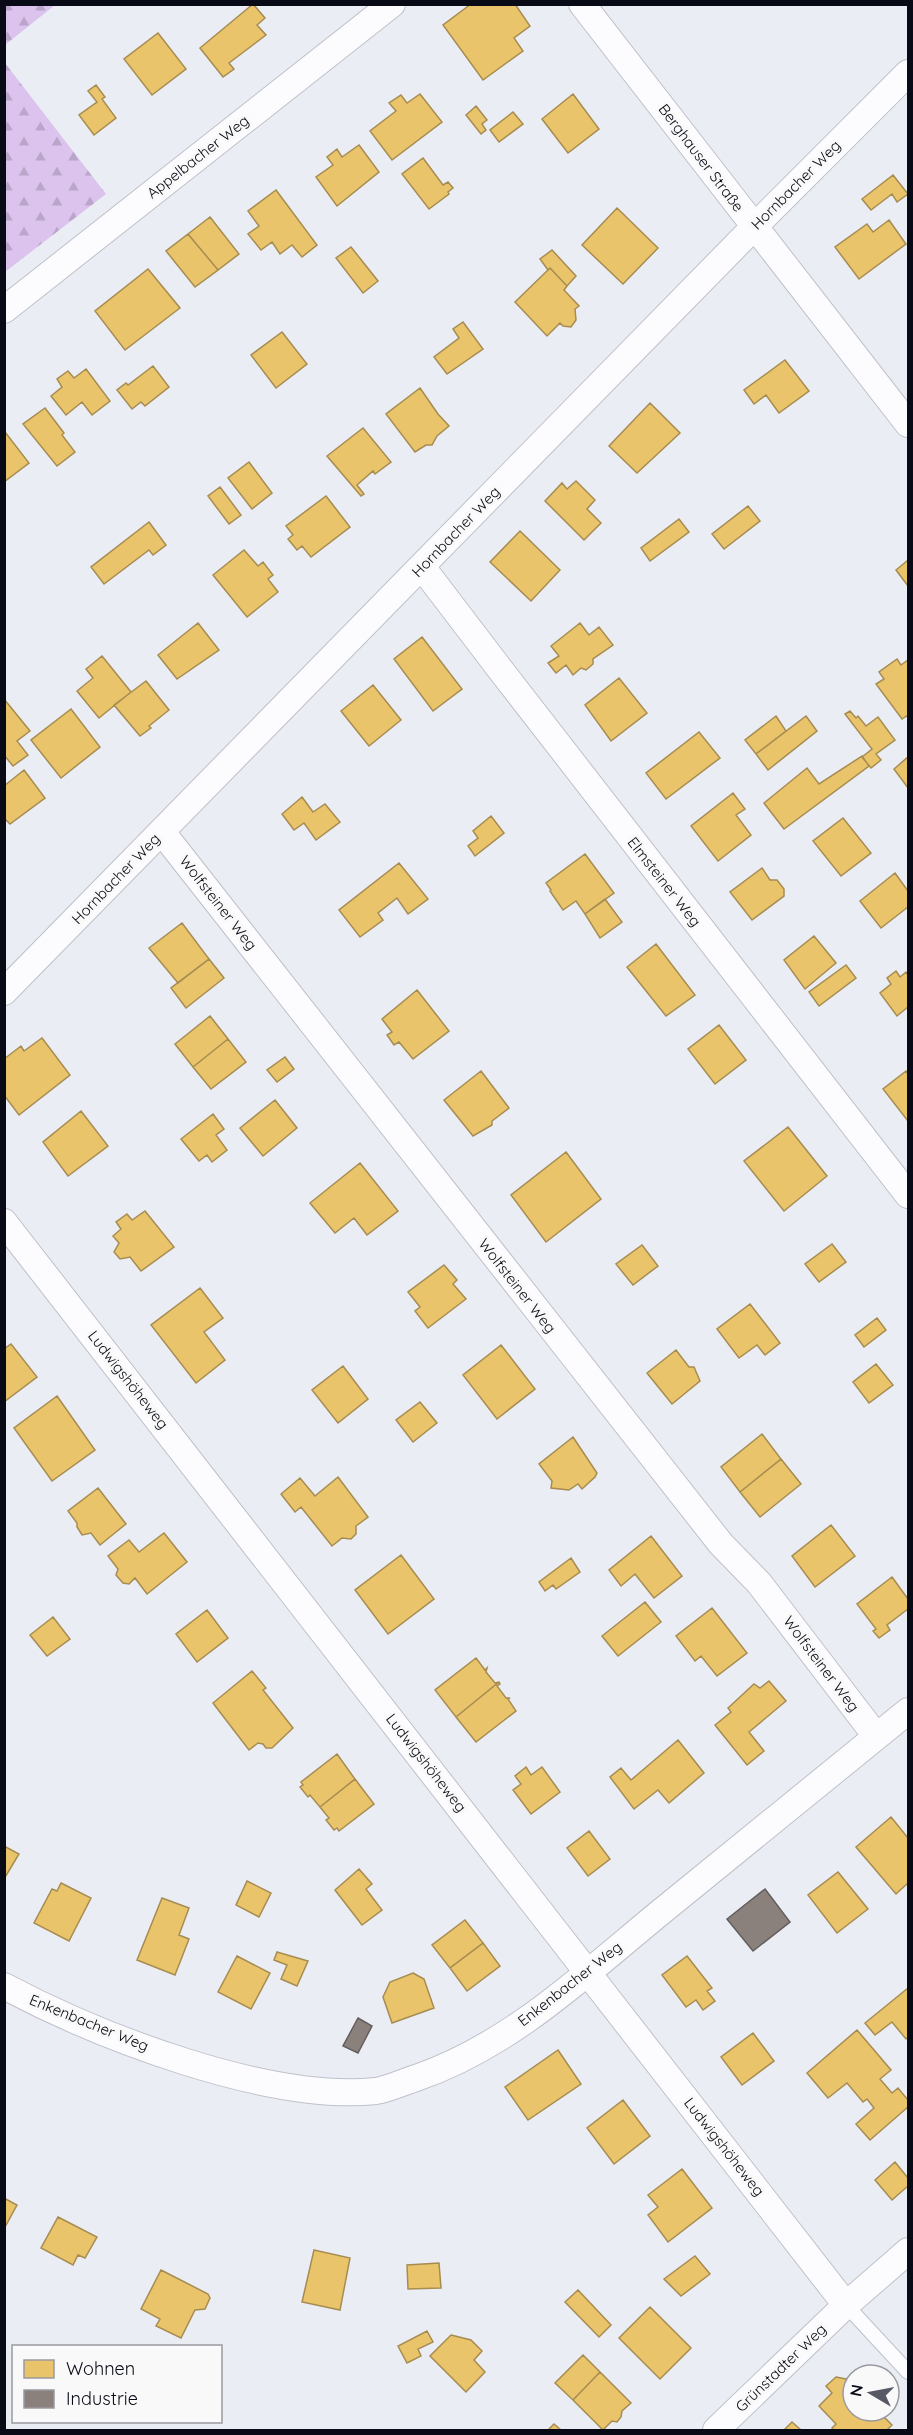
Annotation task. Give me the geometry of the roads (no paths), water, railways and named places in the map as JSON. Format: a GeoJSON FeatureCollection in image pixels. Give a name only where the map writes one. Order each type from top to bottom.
{"type":"FeatureCollection","features":[{"type":"Feature","properties":{"kind":"street","name":"Appelbacher Weg"},"geometry":{"type":"LineString","coordinates":[[4,310],[392,4]]}},
{"type":"Feature","properties":{"kind":"street","name":"Berghauser Straße"},"geometry":{"type":"LineString","coordinates":[[582,4],[909,424]]}},
{"type":"Feature","properties":{"kind":"street","name":"Hornbacher Weg"},"geometry":{"type":"LineString","coordinates":[[4,992],[754,227],[909,73]]}},
{"type":"Feature","properties":{"kind":"street","name":"Elmsteiner Weg"},"geometry":{"type":"LineString","coordinates":[[422,567],[909,1195]]}},
{"type":"Feature","properties":{"kind":"street","name":"Wolfsteiner Weg"},"geometry":{"type":"LineString","coordinates":[[162,832],[720,1544],[759,1583],[876,1736]]}},
{"type":"Feature","properties":{"kind":"street","name":"Ludwigshöheweg"},"geometry":{"type":"LineString","coordinates":[[4,1222],[846,2305]]}},
{"type":"Feature","properties":{"kind":"street","name":"Enkenbacher Weg"},"geometry":{"type":"LineString","coordinates":[[4,1986],[114,2036],[192,2064],[256,2080],[322,2092],[378,2091],[450,2066],[527,2021],[909,1711]]}},
{"type":"Feature","properties":{"kind":"street","name":"Grünstadter Weg"},"geometry":{"type":"LineString","coordinates":[[716,2430],[846,2305],[909,2251]]}},
{"type":"Feature","properties":{"kind":"lane"},"geometry":{"type":"LineString","coordinates":[[846,2305],[909,2372]]}}]}
